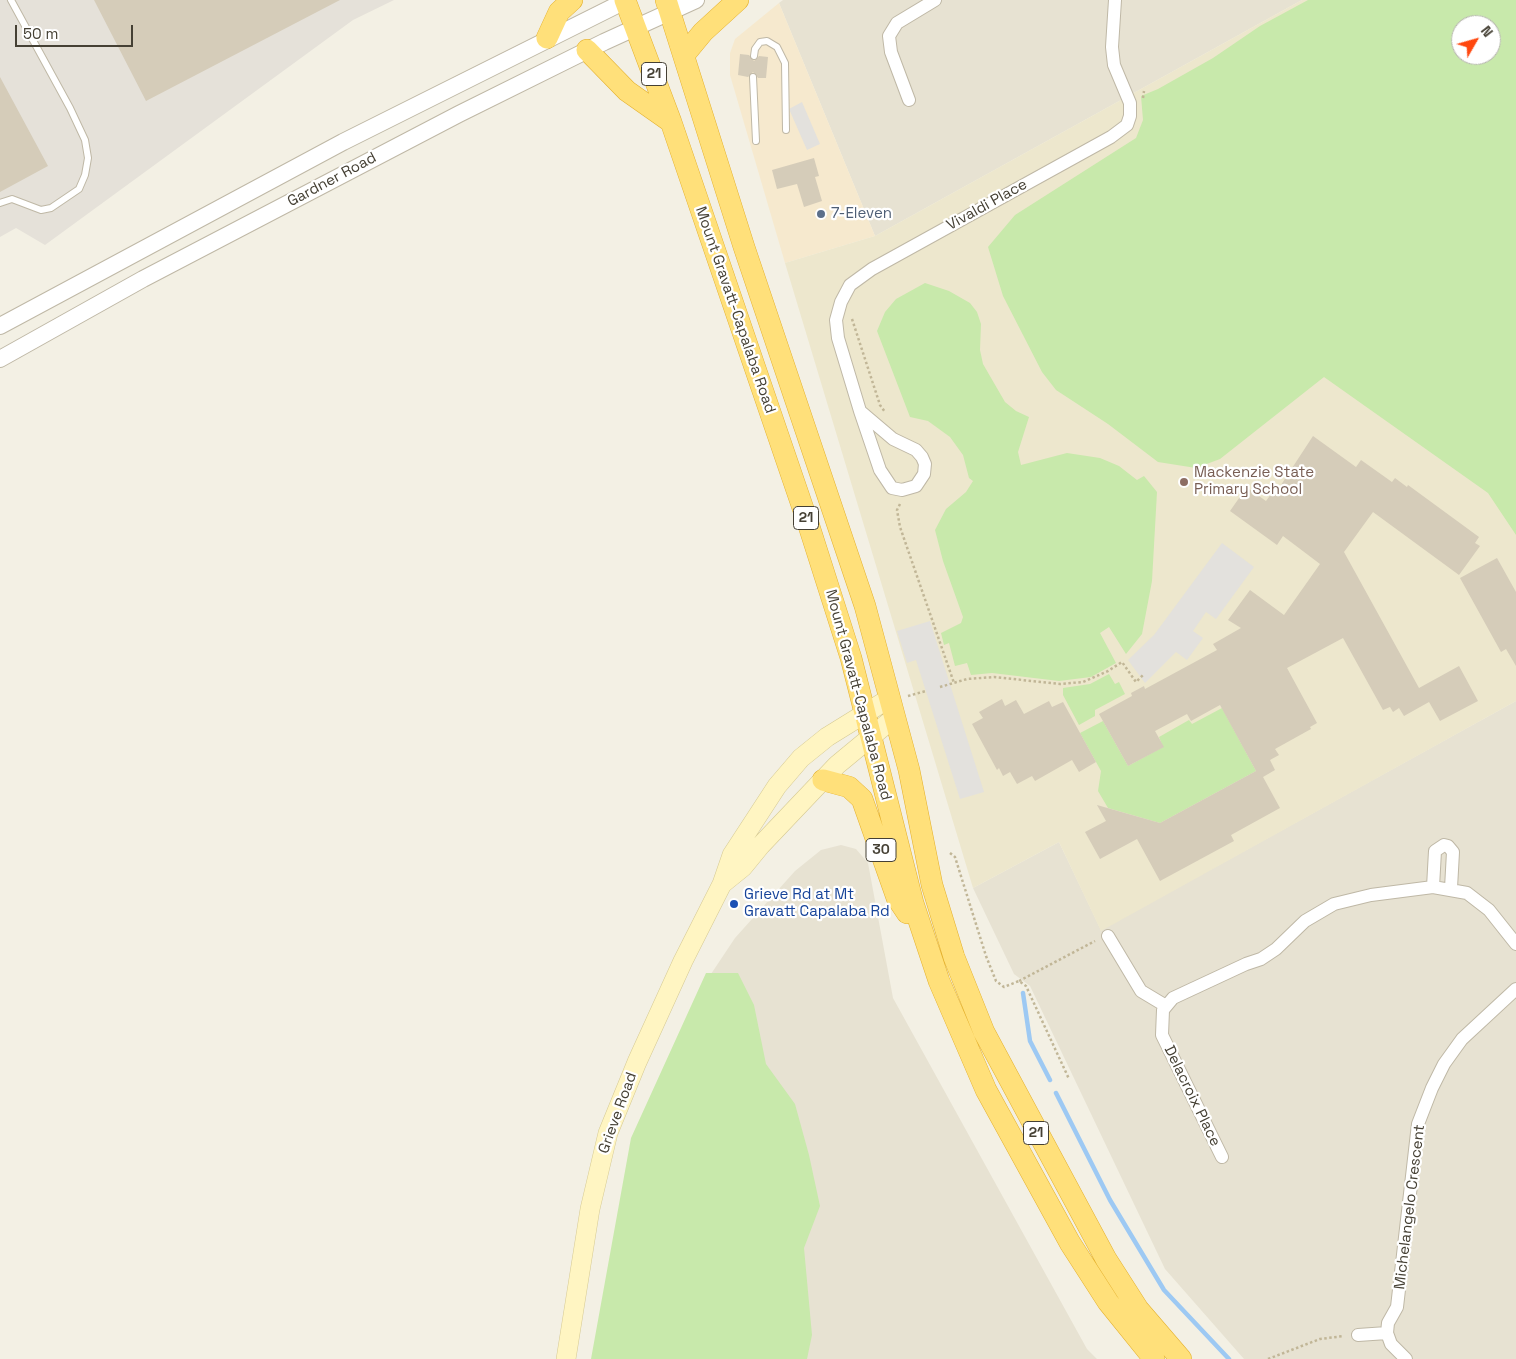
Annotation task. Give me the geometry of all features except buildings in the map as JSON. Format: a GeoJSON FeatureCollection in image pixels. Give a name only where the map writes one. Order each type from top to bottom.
{"type":"FeatureCollection","features":[{"type":"Feature","properties":{"kind":"highway"},"geometry":{"type":"LineString","coordinates":[[547,38],[559,12],[572,0]]}},
{"type":"Feature","properties":{"kind":"highway","name":"Mount Gravatt-Capalaba Road"},"geometry":{"type":"LineString","coordinates":[[626,0],[671,122],[808,523],[851,658],[924,939],[956,1023],[991,1098],[1089,1274],[1108,1302],[1154,1359]]}},
{"type":"Feature","properties":{"kind":"highway"},"geometry":{"type":"LineString","coordinates":[[684,55],[709,26],[738,0]]}},
{"type":"Feature","properties":{"kind":"highway","name":"Mount Gravatt-Capalaba Road"},"geometry":{"type":"LineString","coordinates":[[668,6],[744,247],[898,704],[941,919],[957,966],[984,1032],[1035,1131],[1121,1285],[1154,1330],[1181,1359]]}},
{"type":"Feature","properties":{"kind":"highway"},"geometry":{"type":"LineString","coordinates":[[587,50],[627,91],[671,122]]}},
{"type":"Feature","properties":{"kind":"highway","name":"30"},"geometry":{"type":"LineString","coordinates":[[823,780],[849,787],[862,799],[897,898],[924,939]]}},
{"type":"Feature","properties":{"kind":"main road","name":"Grieve Road"},"geometry":{"type":"LineString","coordinates":[[566,1359],[590,1209],[608,1133],[675,977],[702,919],[722,884],[732,854],[789,771],[813,748],[864,713],[898,704]]}},
{"type":"Feature","properties":{"kind":"main road","name":"Grieve Road"},"geometry":{"type":"LineString","coordinates":[[722,884],[743,867],[761,845],[823,780],[871,735],[898,704]]}},
{"type":"Feature","properties":{"kind":"street","name":"Gardner Road"},"geometry":{"type":"LineString","coordinates":[[0,326],[343,142],[626,0]]}},
{"type":"Feature","properties":{"kind":"street","name":"Gardner Road"},"geometry":{"type":"LineString","coordinates":[[0,359],[143,279],[587,50],[636,27],[668,6],[696,0]]}},
{"type":"Feature","properties":{"kind":"street"},"geometry":{"type":"LineString","coordinates":[[909,100],[891,52],[889,36],[897,23],[935,0]]}},
{"type":"Feature","properties":{"kind":"street","name":"Vivaldi Place"},"geometry":{"type":"LineString","coordinates":[[860,411],[892,439],[912,448],[922,456],[925,470],[916,486],[902,490],[892,488],[880,470],[860,411],[836,328],[838,310],[850,285],[872,269],[1111,137],[1127,126],[1130,116],[1130,104],[1114,65],[1112,47],[1114,0]]}},
{"type":"Feature","properties":{"kind":"street"},"geometry":{"type":"LineString","coordinates":[[1432,887],[1435,851],[1444,845],[1450,848],[1453,856],[1450,888]]}},
{"type":"Feature","properties":{"kind":"street"},"geometry":{"type":"LineString","coordinates":[[1108,936],[1141,991],[1166,1006],[1173,998],[1185,991],[1246,964],[1261,960],[1276,949],[1305,921],[1334,904],[1371,895],[1432,887],[1450,888],[1467,892],[1482,903],[1516,944]]}},
{"type":"Feature","properties":{"kind":"street","name":"Michelangelo Crescent"},"geometry":{"type":"LineString","coordinates":[[1387,1333],[1388,1323],[1397,1307],[1418,1124],[1432,1088],[1462,1039],[1516,989]]}},
{"type":"Feature","properties":{"kind":"street","name":"Delacroix Place"},"geometry":{"type":"LineString","coordinates":[[1166,1006],[1162,1015],[1162,1035],[1222,1156]]}},
{"type":"Feature","properties":{"kind":"street"},"geometry":{"type":"LineString","coordinates":[[1358,1335],[1387,1333],[1391,1344],[1406,1359]]}},
{"type":"Feature","properties":{"kind":"lane"},"geometry":{"type":"LineString","coordinates":[[0,203],[12,199],[41,210],[51,208],[79,189],[85,175],[88,158],[85,140],[70,108],[11,0]]}},
{"type":"Feature","properties":{"kind":"lane"},"geometry":{"type":"LineString","coordinates":[[754,56],[755,49],[760,42],[767,41],[777,47],[785,62],[786,130]]}},
{"type":"Feature","properties":{"kind":"lane"},"geometry":{"type":"LineString","coordinates":[[754,77],[756,141]]}},
{"type":"Feature","properties":{"kind":"path"},"geometry":{"type":"LineString","coordinates":[[1142,100],[1144,91]]}},
{"type":"Feature","properties":{"kind":"path"},"geometry":{"type":"LineString","coordinates":[[854,314],[852,321],[880,406],[887,416]]}},
{"type":"Feature","properties":{"kind":"path"},"geometry":{"type":"LineString","coordinates":[[908,502],[900,504],[897,510],[900,527],[954,683]]}},
{"type":"Feature","properties":{"kind":"path"},"geometry":{"type":"LineString","coordinates":[[940,687],[967,679],[994,677],[1060,684],[1082,682],[1108,671],[1122,662],[1136,682],[1143,675]]}},
{"type":"Feature","properties":{"kind":"path"},"geometry":{"type":"LineString","coordinates":[[898,704],[926,691]]}},
{"type":"Feature","properties":{"kind":"path"},"geometry":{"type":"LineString","coordinates":[[950,853],[955,857],[986,956],[996,981],[1004,987],[1019,981],[1089,943],[1108,936]]}},
{"type":"Feature","properties":{"kind":"path"},"geometry":{"type":"LineString","coordinates":[[1019,981],[1026,986],[1069,1079]]}},
{"type":"Feature","properties":{"kind":"path"},"geometry":{"type":"LineString","coordinates":[[1268,1359],[1320,1339],[1358,1335]]}},
{"type":"Feature","properties":{"kind":"shaded area"},"geometry":{"type":"Polygon","coordinates":[[[0,0],[394,0],[353,20],[45,245],[16,228],[0,237],[0,0]]]}},
{"type":"Feature","properties":{"kind":"shaded area"},"geometry":{"type":"Polygon","coordinates":[[[783,0],[1302,0],[875,236],[779,3],[783,0]]]}},
{"type":"Feature","properties":{"kind":"shaded area","name":"Mackenzie State Primary School"},"geometry":{"type":"Polygon","coordinates":[[[1302,0],[1516,0],[1516,701],[1101,931],[1059,842],[973,888],[785,263],[875,236],[1302,0]]]}},
{"type":"Feature","properties":{"kind":"shaded area"},"geometry":{"type":"Polygon","coordinates":[[[779,3],[875,236],[785,263],[730,75],[730,53],[735,39],[779,3]]]}},
{"type":"Feature","properties":{"kind":"shaded area"},"geometry":{"type":"Polygon","coordinates":[[[802,102],[820,144],[807,150],[789,109],[802,102]]]}},
{"type":"Feature","properties":{"kind":"shaded area"},"geometry":{"type":"Polygon","coordinates":[[[1222,543],[1254,567],[1216,619],[1206,612],[1193,631],[1203,638],[1187,660],[1176,652],[1145,683],[1128,660],[1154,635],[1222,543]]]}},
{"type":"Feature","properties":{"kind":"shaded area"},"geometry":{"type":"Polygon","coordinates":[[[930,621],[984,792],[960,799],[916,660],[907,663],[897,631],[930,621]]]}},
{"type":"Feature","properties":{"kind":"shaded area"},"geometry":{"type":"Polygon","coordinates":[[[1516,701],[1516,1359],[1244,1359],[1165,1269],[1030,986],[1014,974],[973,888],[1059,842],[1101,930],[1516,701]]]}},
{"type":"Feature","properties":{"kind":"shaded area"},"geometry":{"type":"Polygon","coordinates":[[[841,845],[856,849],[868,863],[893,998],[1087,1349],[1097,1359],[598,1359],[695,998],[735,938],[795,871],[821,850],[841,845]]]}},
{"type":"Feature","properties":{"kind":"green space"},"geometry":{"type":"Polygon","coordinates":[[[1308,0],[1516,0],[1516,535],[1488,493],[1324,377],[1220,459],[1196,468],[1158,462],[1108,424],[1056,390],[1042,372],[1003,296],[988,247],[1015,215],[1136,138],[1143,120],[1141,96],[1158,89],[1213,58],[1260,26],[1308,0]]]}},
{"type":"Feature","properties":{"kind":"green space"},"geometry":{"type":"Polygon","coordinates":[[[925,283],[949,291],[970,303],[977,312],[981,324],[980,350],[983,364],[1005,402],[1016,411],[1029,417],[1018,452],[1021,465],[1067,453],[1100,458],[1119,466],[1137,480],[1144,476],[1157,492],[1152,581],[1142,634],[1126,654],[1109,627],[1100,633],[1116,663],[1091,677],[1059,681],[992,673],[971,675],[967,663],[955,666],[949,643],[944,645],[941,633],[961,623],[963,617],[943,561],[935,530],[946,509],[966,492],[973,481],[969,478],[963,455],[950,437],[928,421],[910,417],[877,331],[885,312],[896,299],[925,283]]]}},
{"type":"Feature","properties":{"kind":"green space"},"geometry":{"type":"Polygon","coordinates":[[[1109,674],[1115,684],[1119,682],[1125,694],[1095,710],[1095,716],[1079,725],[1063,695],[1063,688],[1090,684],[1109,674]]]}},
{"type":"Feature","properties":{"kind":"green space"},"geometry":{"type":"Polygon","coordinates":[[[1222,708],[1256,771],[1160,823],[1108,808],[1098,791],[1101,771],[1080,733],[1103,721],[1128,766],[1163,747],[1159,737],[1189,720],[1192,724],[1222,708]]]}},
{"type":"Feature","properties":{"kind":"green space"},"geometry":{"type":"Polygon","coordinates":[[[706,973],[738,973],[754,1005],[766,1064],[795,1104],[809,1155],[820,1206],[804,1248],[812,1335],[807,1359],[591,1359],[631,1138],[706,973]]]}},
{"type":"Feature","properties":{"kind":"waterway"},"geometry":{"type":"LineString","coordinates":[[1023,993],[1030,1041],[1050,1080]]}},
{"type":"Feature","properties":{"kind":"waterway"},"geometry":{"type":"LineString","coordinates":[[1056,1093],[1110,1200],[1164,1290],[1229,1359]]}},
{"type":"Feature","properties":{"kind":"place","name":"7-Eleven"},"geometry":{"type":"Point","coordinates":[821,214]}},
{"type":"Feature","properties":{"kind":"place","name":"Mackenzie State Primary School"},"geometry":{"type":"Point","coordinates":[1184,482]}},
{"type":"Feature","properties":{"kind":"place","name":"Grieve Rd at Mt Gravatt Capalaba Rd"},"geometry":{"type":"Point","coordinates":[734,904]}}]}
